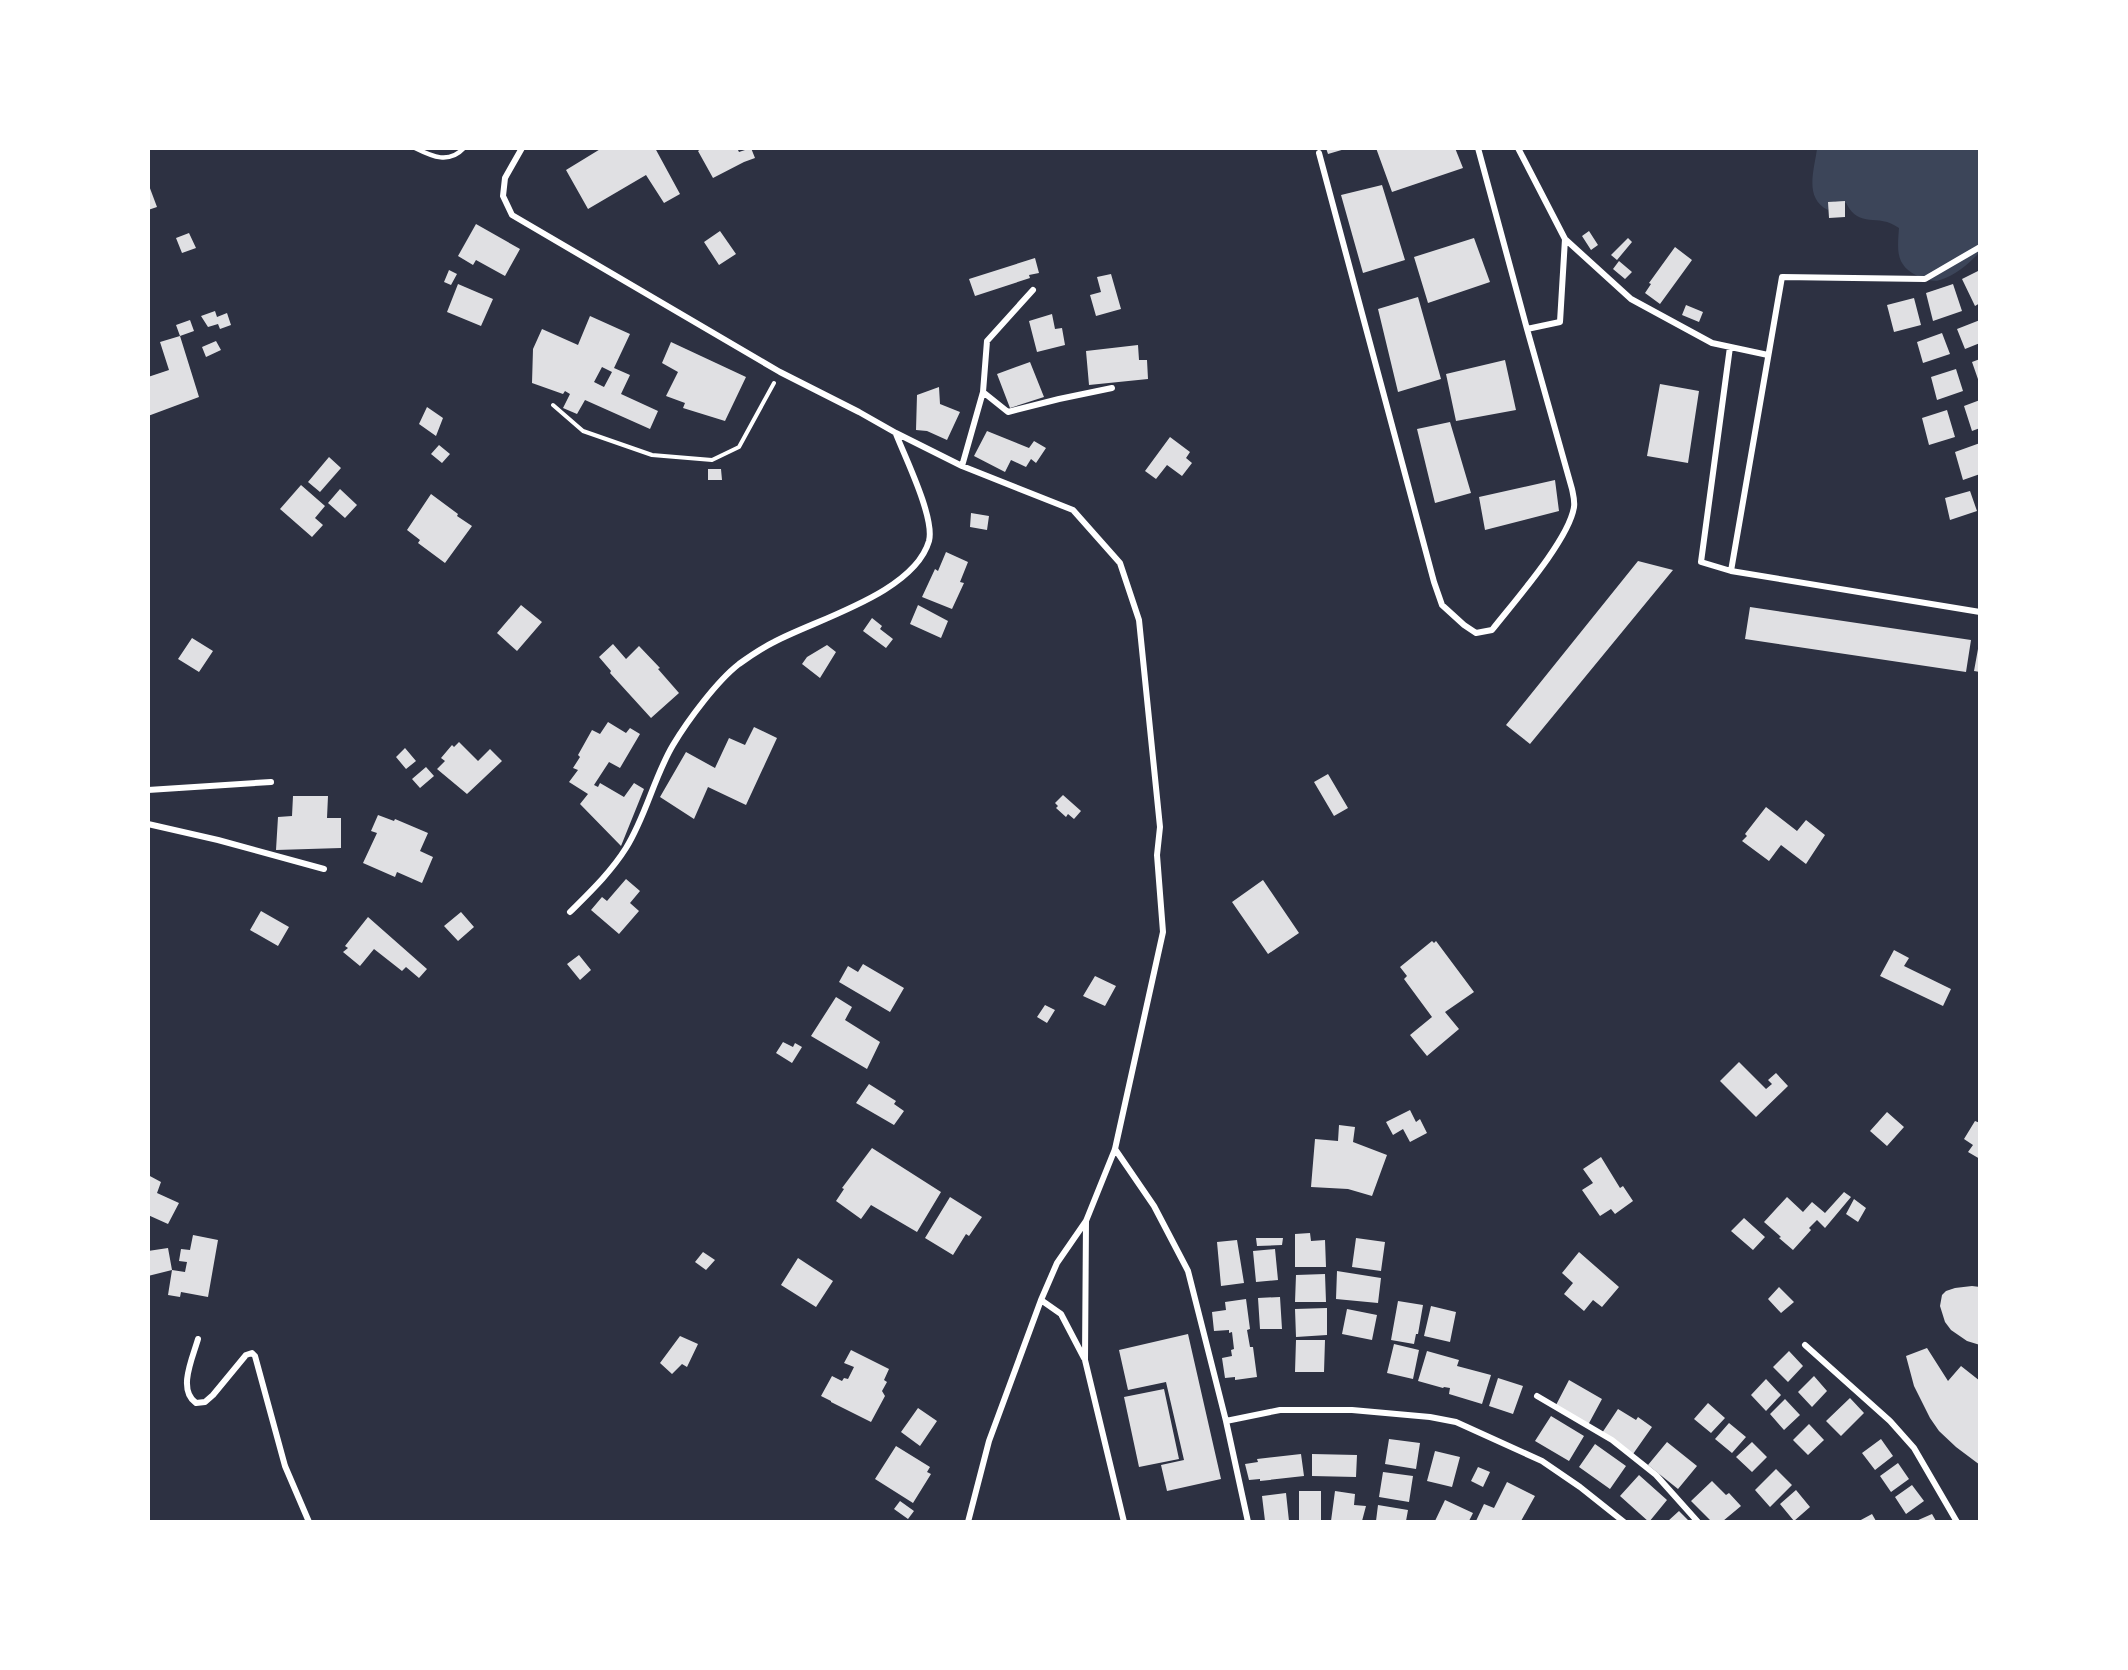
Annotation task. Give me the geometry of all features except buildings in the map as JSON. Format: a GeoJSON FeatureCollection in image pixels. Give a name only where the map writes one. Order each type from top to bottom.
{"type":"FeatureCollection","features":[{"type":"Feature","properties":{"kind":"street"},"geometry":{"type":"LineString","coordinates":[[522,148],[505,178],[503,196],[512,215],[780,372],[896,433],[962,466],[1073,510],[1120,563],[1139,620],[1160,827],[1157,855],[1163,932],[1115,1149],[1086,1221],[1057,1263],[1041,1300],[989,1441],[968,1521]]}},
{"type":"Feature","properties":{"kind":"street"},"geometry":{"type":"LineString","coordinates":[[1319,153],[1434,582],[1442,605],[1476,633],[1492,630],[1547,559],[1569,524],[1574,506],[1572,489],[1478,148]]}},
{"type":"Feature","properties":{"kind":"street"},"geometry":{"type":"LineString","coordinates":[[1518,148],[1566,238],[1630,299],[1712,343],[1768,355]]}},
{"type":"Feature","properties":{"kind":"street"},"geometry":{"type":"LineString","coordinates":[[1527,329],[1560,322],[1566,238]]}},
{"type":"Feature","properties":{"kind":"street"},"geometry":{"type":"LineString","coordinates":[[1731,570],[1782,277],[1925,279],[1980,247]]}},
{"type":"Feature","properties":{"kind":"street"},"geometry":{"type":"LineString","coordinates":[[962,466],[983,392],[987,341],[1033,290]]}},
{"type":"Feature","properties":{"kind":"street"},"geometry":{"type":"LineString","coordinates":[[1730,347],[1701,562],[1731,570],[1980,612]]}},
{"type":"Feature","properties":{"kind":"street"},"geometry":{"type":"LineString","coordinates":[[983,392],[1008,412],[1112,388]]}},
{"type":"Feature","properties":{"kind":"street"},"geometry":{"type":"LineString","coordinates":[[570,912],[606,876],[627,847],[673,745],[706,698],[738,665],[773,642],[841,613],[894,583],[916,565],[929,540],[929,518],[896,433]]}},
{"type":"Feature","properties":{"kind":"street"},"geometry":{"type":"LineString","coordinates":[[148,790],[271,782]]}},
{"type":"Feature","properties":{"kind":"street"},"geometry":{"type":"LineString","coordinates":[[148,824],[218,840],[324,869]]}},
{"type":"Feature","properties":{"kind":"street"},"geometry":{"type":"LineString","coordinates":[[1115,1149],[1154,1206],[1188,1271],[1226,1421],[1248,1521]]}},
{"type":"Feature","properties":{"kind":"street"},"geometry":{"type":"LineString","coordinates":[[1085,1360],[1086,1221]]}},
{"type":"Feature","properties":{"kind":"street"},"geometry":{"type":"LineString","coordinates":[[1041,1300],[1061,1314],[1085,1360],[1124,1521]]}},
{"type":"Feature","properties":{"kind":"street"},"geometry":{"type":"LineString","coordinates":[[198,1339],[186,1390],[190,1399],[196,1403],[205,1402],[213,1395],[246,1355],[252,1353],[255,1356],[285,1466],[309,1521]]}},
{"type":"Feature","properties":{"kind":"street"},"geometry":{"type":"LineString","coordinates":[[1805,1345],[1890,1421],[1914,1448],[1957,1521]]}},
{"type":"Feature","properties":{"kind":"street"},"geometry":{"type":"LineString","coordinates":[[1537,1396],[1612,1440],[1656,1475],[1698,1521]]}},
{"type":"Feature","properties":{"kind":"street"},"geometry":{"type":"LineString","coordinates":[[1226,1421],[1280,1410],[1352,1410],[1430,1417],[1456,1422],[1542,1461],[1624,1521]]}},
{"type":"Feature","properties":{"kind":"lane"},"geometry":{"type":"LineString","coordinates":[[416,148],[444,159],[458,155],[464,148]]}},
{"type":"Feature","properties":{"kind":"path"},"geometry":{"type":"LineString","coordinates":[[553,405],[583,431],[652,455],[712,460],[739,447],[780,372]]}},
{"type":"Feature","properties":{"kind":"shaded area"},"geometry":{"type":"Polygon","coordinates":[[[1817,149],[1979,149],[1979,253],[1956,272],[1940,280],[1929,280],[1913,274],[1900,259],[1899,228],[1883,221],[1863,219],[1851,211],[1846,203],[1835,201],[1828,210],[1821,205],[1813,191],[1812,183],[1817,149]]]}}]}
